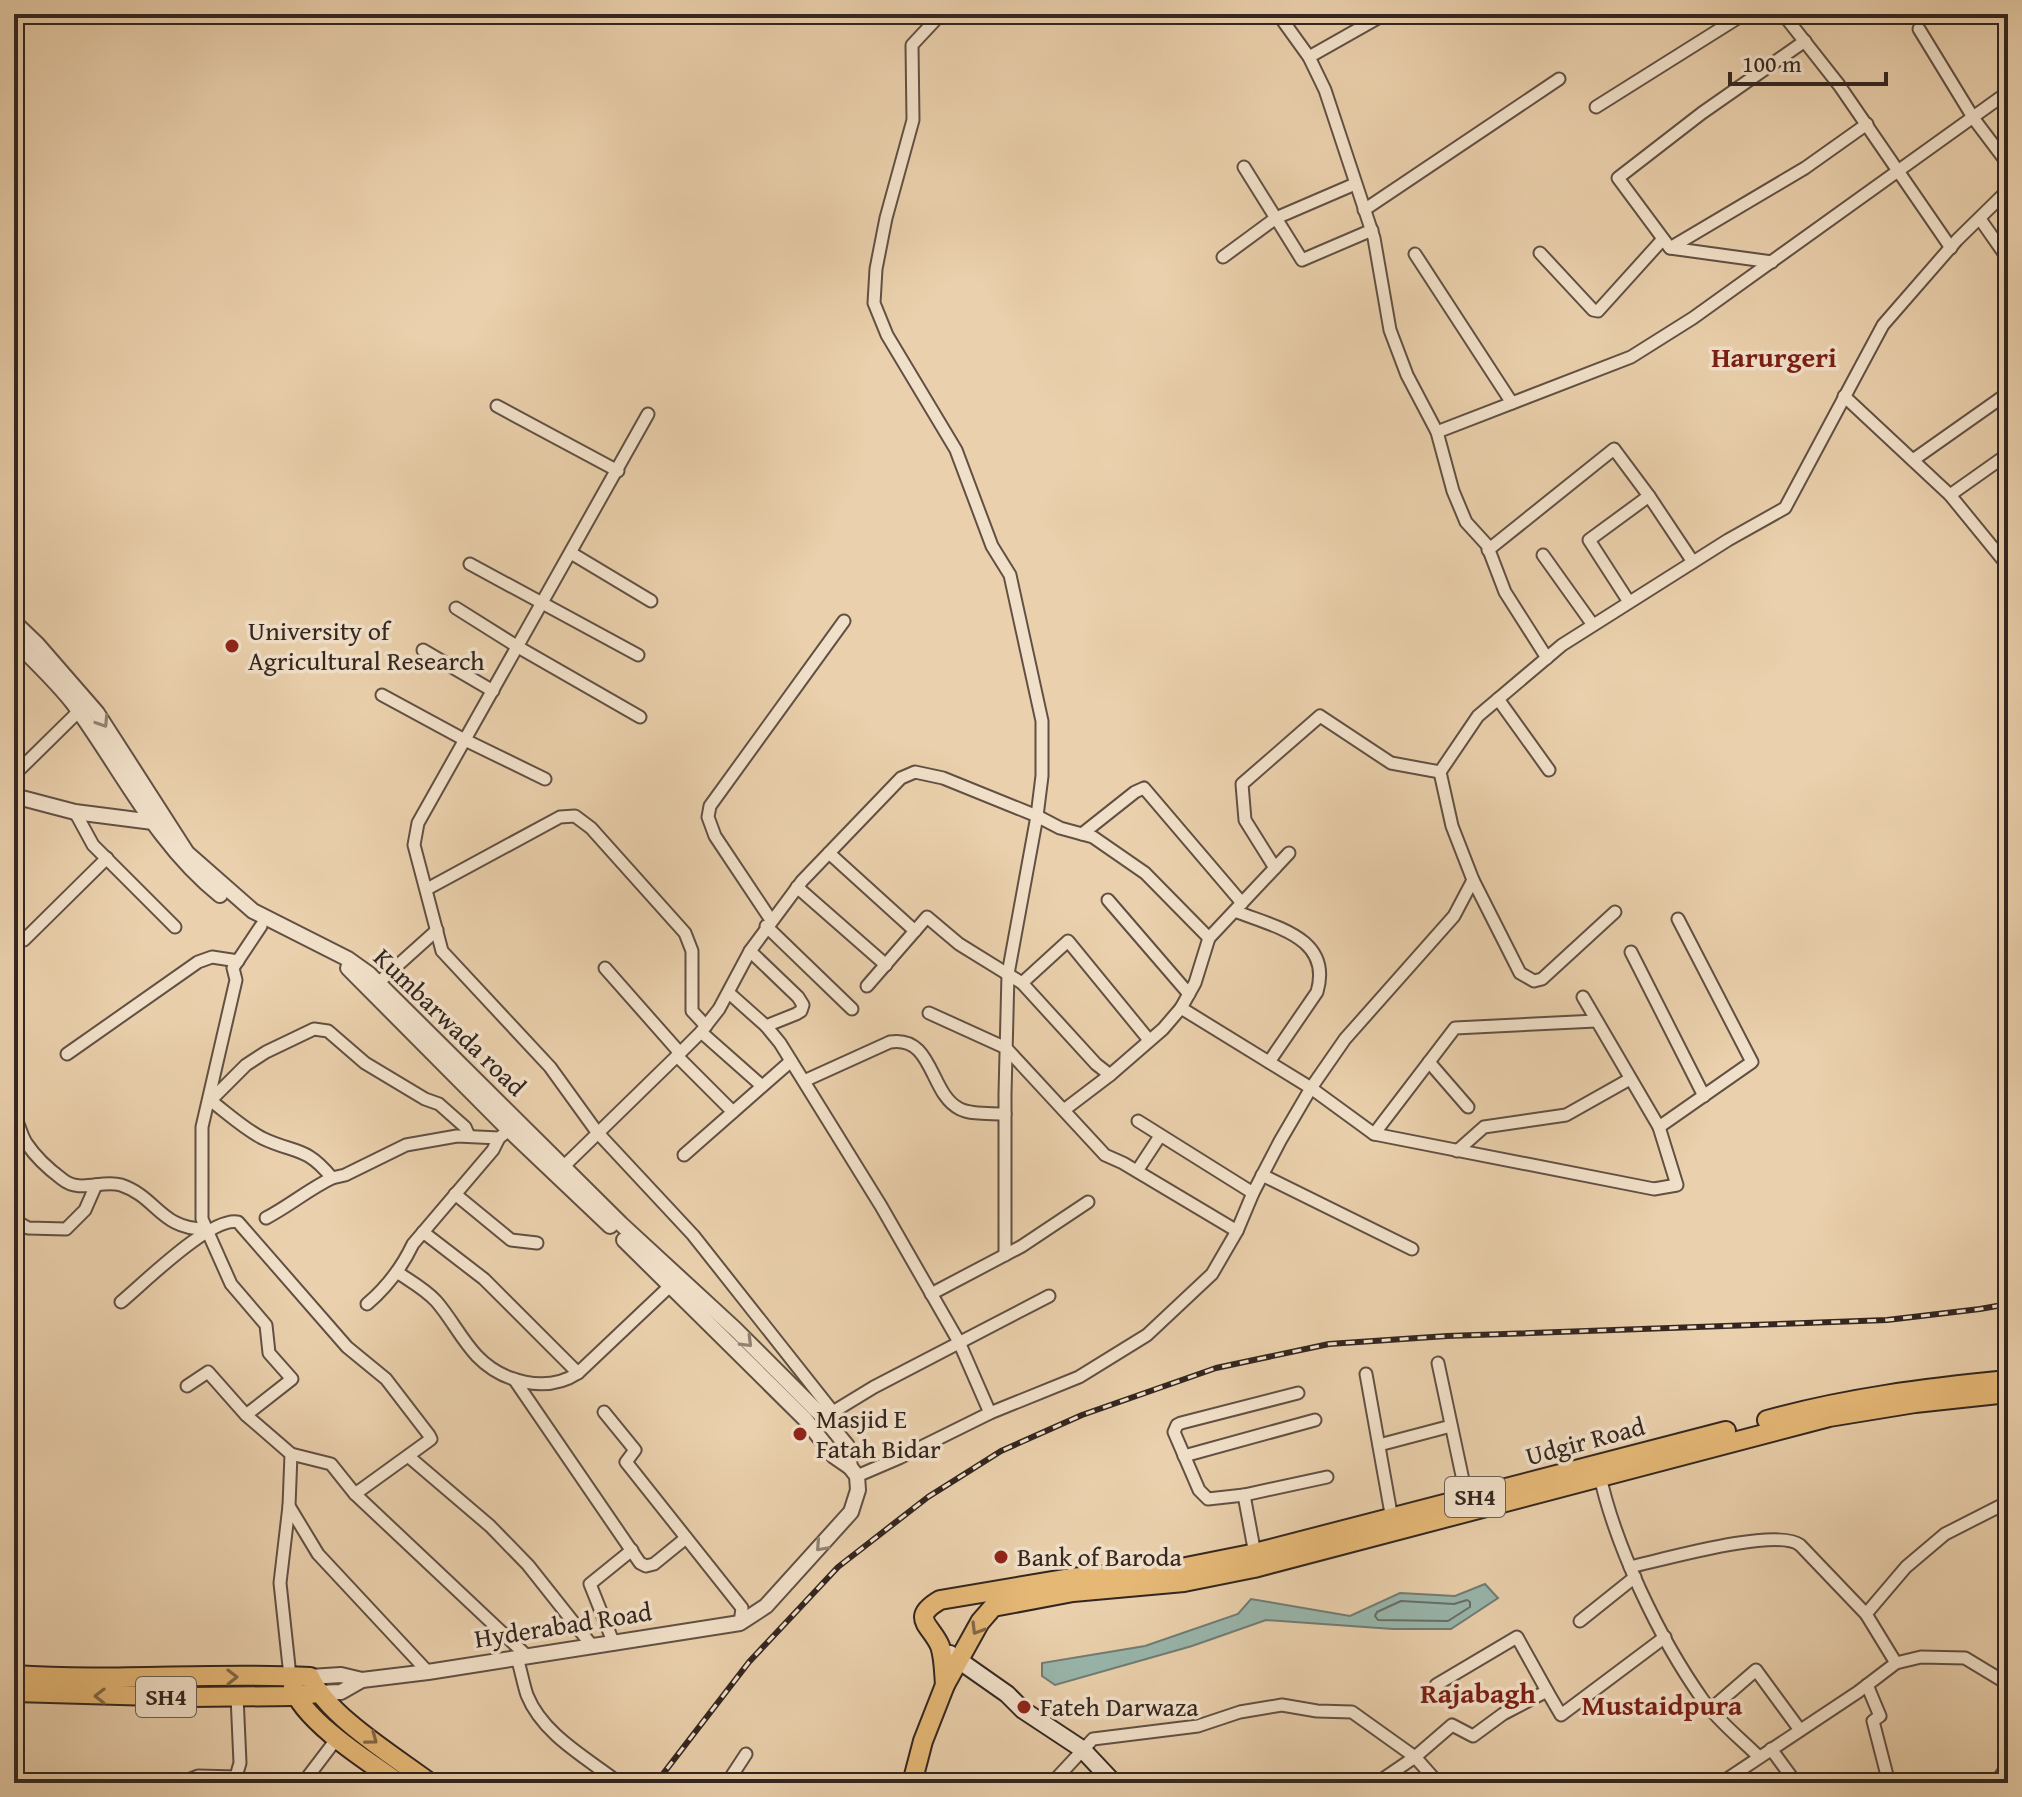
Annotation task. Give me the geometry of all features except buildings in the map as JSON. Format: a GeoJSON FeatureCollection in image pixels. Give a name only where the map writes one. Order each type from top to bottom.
{"type":"FeatureCollection","features":[{"type":"Feature","properties":{"kind":"main road","name":"Udgir Road"},"geometry":{"type":"LineString","coordinates":[[960,1661],[986,1613],[1001,1604],[1073,1592],[1184,1582],[1254,1568],[1599,1472],[1826,1404],[1912,1390],[2008,1380]]}},
{"type":"Feature","properties":{"kind":"main road","name":"Udgir Road"},"geometry":{"type":"LineString","coordinates":[[940,1647],[925,1624],[924,1616],[931,1605],[940,1600],[1070,1578],[1181,1568],[1255,1554],[1467,1499],[1599,1472],[1829,1417],[1915,1403],[2008,1393]]}},
{"type":"Feature","properties":{"kind":"main road"},"geometry":{"type":"LineString","coordinates":[[940,1647],[1007,1694],[1023,1710],[1082,1749],[1114,1783]]}},
{"type":"Feature","properties":{"kind":"main road"},"geometry":{"type":"LineString","coordinates":[[940,1647],[945,1685]]}},
{"type":"Feature","properties":{"kind":"main road"},"geometry":{"type":"LineString","coordinates":[[912,1783],[923,1741],[945,1685],[960,1661]]}},
{"type":"Feature","properties":{"kind":"main road","name":"Hyderabad Road"},"geometry":{"type":"LineString","coordinates":[[14,1675],[136,1679],[290,1676],[314,1685]]}},
{"type":"Feature","properties":{"kind":"main road"},"geometry":{"type":"LineString","coordinates":[[290,1676],[295,1696],[312,1717],[399,1783]]}},
{"type":"Feature","properties":{"kind":"main road","name":"Hyderabad Road"},"geometry":{"type":"LineString","coordinates":[[14,1692],[295,1696],[314,1685]]}},
{"type":"Feature","properties":{"kind":"main road"},"geometry":{"type":"LineString","coordinates":[[314,1685],[344,1718],[430,1783]]}},
{"type":"Feature","properties":{"kind":"street"},"geometry":{"type":"LineString","coordinates":[[941,14],[912,45],[913,120],[886,218],[876,269],[874,303],[887,335],[956,450],[992,546],[1010,575],[1042,721],[1042,776],[1037,816],[1008,974],[1005,1255]]}},
{"type":"Feature","properties":{"kind":"street"},"geometry":{"type":"LineString","coordinates":[[1278,14],[1309,57],[1325,90],[1372,230],[1390,330],[1407,375],[1437,432],[1453,491],[1466,522],[1488,550],[1505,592],[1547,658]]}},
{"type":"Feature","properties":{"kind":"street"},"geometry":{"type":"LineString","coordinates":[[1309,57],[1385,14]]}},
{"type":"Feature","properties":{"kind":"street"},"geometry":{"type":"LineString","coordinates":[[1596,107],[1744,14]]}},
{"type":"Feature","properties":{"kind":"street"},"geometry":{"type":"LineString","coordinates":[[1783,14],[1867,124],[1951,248]]}},
{"type":"Feature","properties":{"kind":"street"},"geometry":{"type":"LineString","coordinates":[[1919,29],[1974,119],[2008,164]]}},
{"type":"Feature","properties":{"kind":"street"},"geometry":{"type":"LineString","coordinates":[[1772,262],[1667,244],[1618,176],[1805,41]]}},
{"type":"Feature","properties":{"kind":"street"},"geometry":{"type":"LineString","coordinates":[[1364,210],[1559,79]]}},
{"type":"Feature","properties":{"kind":"street"},"geometry":{"type":"LineString","coordinates":[[1437,432],[1631,357],[1693,318],[2008,92]]}},
{"type":"Feature","properties":{"kind":"street"},"geometry":{"type":"LineString","coordinates":[[1540,253],[1593,310],[1598,311],[1667,244],[1805,168],[1867,124]]}},
{"type":"Feature","properties":{"kind":"street"},"geometry":{"type":"LineString","coordinates":[[1244,167],[1302,260],[1372,230]]}},
{"type":"Feature","properties":{"kind":"street"},"geometry":{"type":"LineString","coordinates":[[1223,257],[1276,218],[1355,184]]}},
{"type":"Feature","properties":{"kind":"street"},"geometry":{"type":"LineString","coordinates":[[1615,912],[1542,979],[1534,981],[1520,973],[1473,880],[1452,826],[1440,772],[1478,716],[1547,658],[1629,602],[1785,508],[1883,325],[1951,248],[2008,190]]}},
{"type":"Feature","properties":{"kind":"street"},"geometry":{"type":"LineString","coordinates":[[1980,219],[2008,259]]}},
{"type":"Feature","properties":{"kind":"street"},"geometry":{"type":"LineString","coordinates":[[1415,254],[1512,403]]}},
{"type":"Feature","properties":{"kind":"street"},"geometry":{"type":"LineString","coordinates":[[1913,460],[2008,393]]}},
{"type":"Feature","properties":{"kind":"street"},"geometry":{"type":"LineString","coordinates":[[1844,396],[1950,495],[2008,566]]}},
{"type":"Feature","properties":{"kind":"street"},"geometry":{"type":"LineString","coordinates":[[497,406],[618,471]]}},
{"type":"Feature","properties":{"kind":"street"},"geometry":{"type":"LineString","coordinates":[[648,414],[415,829],[414,845],[442,951],[550,1067],[597,1132],[693,1235],[828,1415],[1049,1296]]}},
{"type":"Feature","properties":{"kind":"street"},"geometry":{"type":"LineString","coordinates":[[1488,550],[1614,449],[1693,562]]}},
{"type":"Feature","properties":{"kind":"street"},"geometry":{"type":"LineString","coordinates":[[1950,495],[2008,454]]}},
{"type":"Feature","properties":{"kind":"street"},"geometry":{"type":"LineString","coordinates":[[1629,602],[1589,540],[1649,496]]}},
{"type":"Feature","properties":{"kind":"street"},"geometry":{"type":"LineString","coordinates":[[571,553],[651,601]]}},
{"type":"Feature","properties":{"kind":"street"},"geometry":{"type":"LineString","coordinates":[[1543,555],[1593,625]]}},
{"type":"Feature","properties":{"kind":"street"},"geometry":{"type":"LineString","coordinates":[[470,564],[638,655]]}},
{"type":"Feature","properties":{"kind":"street"},"geometry":{"type":"LineString","coordinates":[[456,608],[640,717]]}},
{"type":"Feature","properties":{"kind":"street"},"geometry":{"type":"LineString","coordinates":[[844,621],[710,806],[710,827],[769,923],[852,1009]]}},
{"type":"Feature","properties":{"kind":"street","name":"Kumbarwada road"},"geometry":{"type":"LineString","coordinates":[[14,622],[97,713],[177,840],[194,860],[253,911],[356,963],[378,983],[805,1419],[834,1456],[854,1471]]}},
{"type":"Feature","properties":{"kind":"street","name":"Kumbarwada road"},"geometry":{"type":"LineString","coordinates":[[14,640],[79,711],[169,847],[195,875],[261,926],[349,969],[504,1134],[560,1170],[828,1415],[847,1446],[854,1471]]}},
{"type":"Feature","properties":{"kind":"street"},"geometry":{"type":"LineString","coordinates":[[423,650],[493,691]]}},
{"type":"Feature","properties":{"kind":"street"},"geometry":{"type":"LineString","coordinates":[[382,695],[545,779]]}},
{"type":"Feature","properties":{"kind":"street"},"geometry":{"type":"LineString","coordinates":[[1498,699],[1549,770]]}},
{"type":"Feature","properties":{"kind":"street"},"geometry":{"type":"LineString","coordinates":[[14,775],[79,711]]}},
{"type":"Feature","properties":{"kind":"street"},"geometry":{"type":"LineString","coordinates":[[1275,868],[1245,820],[1242,784],[1320,716],[1391,763],[1440,772]]}},
{"type":"Feature","properties":{"kind":"street"},"geometry":{"type":"LineString","coordinates":[[560,1170],[704,1029],[729,993],[750,951],[797,887],[901,778],[915,772],[943,778],[1060,828],[1093,837],[1145,873],[1209,938]]}},
{"type":"Feature","properties":{"kind":"street"},"geometry":{"type":"LineString","coordinates":[[1082,834],[1144,788],[1239,907],[1304,941],[1314,951],[1320,964],[1321,979],[1317,992],[1269,1062]]}},
{"type":"Feature","properties":{"kind":"street"},"geometry":{"type":"LineString","coordinates":[[14,846],[16,797],[75,812],[153,822]]}},
{"type":"Feature","properties":{"kind":"street"},"geometry":{"type":"LineString","coordinates":[[75,812],[90,840],[175,927]]}},
{"type":"Feature","properties":{"kind":"street"},"geometry":{"type":"LineString","coordinates":[[427,889],[560,817],[575,816],[591,828],[685,933],[692,951],[692,1011],[704,1029],[762,1086]]}},
{"type":"Feature","properties":{"kind":"street"},"geometry":{"type":"LineString","coordinates":[[829,853],[915,931]]}},
{"type":"Feature","properties":{"kind":"street"},"geometry":{"type":"LineString","coordinates":[[1064,1110],[1163,1029],[1189,994],[1209,938],[1289,853]]}},
{"type":"Feature","properties":{"kind":"street"},"geometry":{"type":"LineString","coordinates":[[24,940],[107,858]]}},
{"type":"Feature","properties":{"kind":"street"},"geometry":{"type":"LineString","coordinates":[[854,1471],[899,1458],[990,1413],[1079,1377],[1147,1335],[1212,1274],[1311,1088],[1345,1039],[1454,916],[1473,880]]}},
{"type":"Feature","properties":{"kind":"street"},"geometry":{"type":"LineString","coordinates":[[797,887],[886,965]]}},
{"type":"Feature","properties":{"kind":"street"},"geometry":{"type":"LineString","coordinates":[[1108,900],[1189,994]]}},
{"type":"Feature","properties":{"kind":"street"},"geometry":{"type":"LineString","coordinates":[[867,986],[927,917],[959,944],[1022,983],[1096,1064],[1110,1075]]}},
{"type":"Feature","properties":{"kind":"street"},"geometry":{"type":"LineString","coordinates":[[1659,1127],[1752,1062],[1678,919]]}},
{"type":"Feature","properties":{"kind":"street"},"geometry":{"type":"LineString","coordinates":[[246,1415],[292,1379],[269,1353],[266,1325],[231,1284],[202,1219],[201,1140],[236,980],[233,968],[261,926]]}},
{"type":"Feature","properties":{"kind":"street"},"geometry":{"type":"LineString","coordinates":[[378,983],[437,930]]}},
{"type":"Feature","properties":{"kind":"street"},"geometry":{"type":"LineString","coordinates":[[1022,983],[1068,941],[1149,1040]]}},
{"type":"Feature","properties":{"kind":"street"},"geometry":{"type":"LineString","coordinates":[[750,951],[803,1005],[801,1011],[766,1026]]}},
{"type":"Feature","properties":{"kind":"street"},"geometry":{"type":"LineString","coordinates":[[1631,952],[1704,1096]]}},
{"type":"Feature","properties":{"kind":"street"},"geometry":{"type":"LineString","coordinates":[[67,1054],[198,962],[212,957],[238,961]]}},
{"type":"Feature","properties":{"kind":"street"},"geometry":{"type":"LineString","coordinates":[[605,968],[678,1054],[733,1112]]}},
{"type":"Feature","properties":{"kind":"street"},"geometry":{"type":"LineString","coordinates":[[729,993],[766,1026],[804,1081],[959,1342],[990,1413]]}},
{"type":"Feature","properties":{"kind":"street"},"geometry":{"type":"LineString","coordinates":[[1181,1008],[1311,1088],[1374,1134],[1654,1189],[1677,1185],[1659,1127],[1583,997]]}},
{"type":"Feature","properties":{"kind":"street"},"geometry":{"type":"LineString","coordinates":[[929,1013],[1006,1048],[1105,1155],[1237,1231]]}},
{"type":"Feature","properties":{"kind":"street"},"geometry":{"type":"LineString","coordinates":[[1374,1134],[1455,1028],[1596,1021]]}},
{"type":"Feature","properties":{"kind":"street"},"geometry":{"type":"LineString","coordinates":[[210,1100],[246,1065],[314,1029],[328,1031],[365,1063],[425,1099],[439,1104],[465,1127],[469,1136]]}},
{"type":"Feature","properties":{"kind":"street"},"geometry":{"type":"LineString","coordinates":[[804,1081],[890,1042],[902,1041],[920,1051],[947,1097],[958,1108],[1005,1114]]}},
{"type":"Feature","properties":{"kind":"street"},"geometry":{"type":"LineString","coordinates":[[684,1155],[791,1061]]}},
{"type":"Feature","properties":{"kind":"street"},"geometry":{"type":"LineString","coordinates":[[1429,1062],[1468,1107]]}},
{"type":"Feature","properties":{"kind":"street"},"geometry":{"type":"LineString","coordinates":[[1457,1151],[1481,1128],[1566,1115],[1630,1079]]}},
{"type":"Feature","properties":{"kind":"street"},"geometry":{"type":"LineString","coordinates":[[210,1100],[261,1137],[318,1161],[332,1178]]}},
{"type":"Feature","properties":{"kind":"street"},"geometry":{"type":"LineString","coordinates":[[14,1116],[28,1146],[63,1180],[77,1186],[125,1187],[170,1221],[189,1229],[207,1229]]}},
{"type":"Feature","properties":{"kind":"street"},"geometry":{"type":"LineString","coordinates":[[1138,1121],[1253,1193]]}},
{"type":"Feature","properties":{"kind":"street"},"geometry":{"type":"LineString","coordinates":[[266,1218],[332,1178],[345,1175],[406,1145],[437,1139],[469,1136],[481,1139],[504,1134]]}},
{"type":"Feature","properties":{"kind":"street"},"geometry":{"type":"LineString","coordinates":[[367,1304],[397,1272],[423,1232],[504,1134]]}},
{"type":"Feature","properties":{"kind":"street"},"geometry":{"type":"LineString","coordinates":[[1137,1171],[1160,1136]]}},
{"type":"Feature","properties":{"kind":"street"},"geometry":{"type":"LineString","coordinates":[[1262,1175],[1412,1249]]}},
{"type":"Feature","properties":{"kind":"street"},"geometry":{"type":"LineString","coordinates":[[14,1220],[28,1228],[66,1229],[85,1210],[96,1185]]}},
{"type":"Feature","properties":{"kind":"street"},"geometry":{"type":"LineString","coordinates":[[455,1194],[511,1240],[537,1243]]}},
{"type":"Feature","properties":{"kind":"street"},"geometry":{"type":"LineString","coordinates":[[931,1294],[1005,1255],[1088,1202]]}},
{"type":"Feature","properties":{"kind":"street"},"geometry":{"type":"LineString","coordinates":[[121,1302],[207,1229],[229,1220],[238,1222],[347,1347],[386,1379],[431,1439],[355,1494]]}},
{"type":"Feature","properties":{"kind":"street"},"geometry":{"type":"LineString","coordinates":[[423,1232],[484,1279],[578,1373]]}},
{"type":"Feature","properties":{"kind":"street"},"geometry":{"type":"LineString","coordinates":[[397,1272],[433,1298],[482,1361],[514,1379],[536,1385],[578,1373],[671,1285]]}},
{"type":"Feature","properties":{"kind":"street"},"geometry":{"type":"LineString","coordinates":[[1438,1363],[1467,1499]]}},
{"type":"Feature","properties":{"kind":"street"},"geometry":{"type":"LineString","coordinates":[[187,1386],[208,1372],[246,1415],[291,1454],[331,1464],[355,1494],[522,1657],[527,1695],[551,1731],[619,1783]]}},
{"type":"Feature","properties":{"kind":"street"},"geometry":{"type":"LineString","coordinates":[[1366,1374],[1392,1519]]}},
{"type":"Feature","properties":{"kind":"street"},"geometry":{"type":"LineString","coordinates":[[514,1379],[640,1563],[646,1566],[654,1564],[686,1538]]}},
{"type":"Feature","properties":{"kind":"street"},"geometry":{"type":"LineString","coordinates":[[1298,1393],[1177,1425],[1174,1432],[1199,1490],[1208,1499],[1244,1495],[1327,1477]]}},
{"type":"Feature","properties":{"kind":"street"},"geometry":{"type":"LineString","coordinates":[[604,1412],[635,1450],[626,1462],[742,1608],[740,1623]]}},
{"type":"Feature","properties":{"kind":"street"},"geometry":{"type":"LineString","coordinates":[[1184,1456],[1315,1420]]}},
{"type":"Feature","properties":{"kind":"street"},"geometry":{"type":"LineString","coordinates":[[1379,1445],[1451,1426]]}},
{"type":"Feature","properties":{"kind":"street"},"geometry":{"type":"LineString","coordinates":[[290,1676],[280,1583],[289,1506],[291,1454]]}},
{"type":"Feature","properties":{"kind":"street"},"geometry":{"type":"LineString","coordinates":[[408,1456],[490,1526],[528,1565],[593,1647]]}},
{"type":"Feature","properties":{"kind":"street","name":"Hyderabad Road"},"geometry":{"type":"LineString","coordinates":[[314,1685],[341,1692],[362,1680],[740,1623],[766,1606],[851,1512],[858,1490],[854,1471]]}},
{"type":"Feature","properties":{"kind":"street"},"geometry":{"type":"LineString","coordinates":[[1599,1472],[1632,1572],[1665,1637],[1711,1709],[1759,1757]]}},
{"type":"Feature","properties":{"kind":"street"},"geometry":{"type":"LineString","coordinates":[[1244,1495],[1255,1554]]}},
{"type":"Feature","properties":{"kind":"street"},"geometry":{"type":"LineString","coordinates":[[1866,1614],[1906,1567],[1945,1534],[2008,1502]]}},
{"type":"Feature","properties":{"kind":"street"},"geometry":{"type":"LineString","coordinates":[[289,1506],[318,1554],[428,1672]]}},
{"type":"Feature","properties":{"kind":"street"},"geometry":{"type":"LineString","coordinates":[[1580,1621],[1632,1572],[1728,1544],[1791,1540],[1800,1545],[1866,1614],[1896,1663]]}},
{"type":"Feature","properties":{"kind":"street"},"geometry":{"type":"LineString","coordinates":[[614,1644],[590,1584],[632,1550]]}},
{"type":"Feature","properties":{"kind":"street"},"geometry":{"type":"LineString","coordinates":[[1436,1685],[1517,1637],[1561,1715],[1665,1637]]}},
{"type":"Feature","properties":{"kind":"street"},"geometry":{"type":"LineString","coordinates":[[1721,1783],[1896,1663],[1921,1657],[1965,1658],[2008,1684]]}},
{"type":"Feature","properties":{"kind":"street"},"geometry":{"type":"LineString","coordinates":[[1711,1709],[1756,1670],[1800,1730]]}},
{"type":"Feature","properties":{"kind":"street"},"geometry":{"type":"LineString","coordinates":[[1867,1685],[1880,1716],[1873,1721],[1889,1783]]}},
{"type":"Feature","properties":{"kind":"street"},"geometry":{"type":"LineString","coordinates":[[1377,1783],[1415,1757],[1452,1725],[1473,1736],[1503,1714],[1547,1691]]}},
{"type":"Feature","properties":{"kind":"street"},"geometry":{"type":"LineString","coordinates":[[181,1783],[198,1776],[235,1780],[240,1756],[237,1696]]}},
{"type":"Feature","properties":{"kind":"street"},"geometry":{"type":"LineString","coordinates":[[1052,1783],[1093,1739],[1198,1726],[1240,1712],[1282,1705],[1317,1711],[1352,1712],[1415,1757],[1438,1783]]}},
{"type":"Feature","properties":{"kind":"street"},"geometry":{"type":"LineString","coordinates":[[303,1783],[338,1737]]}},
{"type":"Feature","properties":{"kind":"street"},"geometry":{"type":"LineString","coordinates":[[1771,1749],[1796,1783]]}},
{"type":"Feature","properties":{"kind":"street"},"geometry":{"type":"LineString","coordinates":[[727,1783],[746,1754]]}},
{"type":"Feature","properties":{"kind":"street"},"geometry":{"type":"LineString","coordinates":[[1996,1783],[2008,1765]]}},
{"type":"Feature","properties":{"kind":"water"},"geometry":{"type":"Polygon","coordinates":[[[1485,1584],[1498,1598],[1451,1629],[1393,1629],[1266,1620],[1192,1646],[1055,1685],[1042,1676],[1042,1663],[1145,1646],[1238,1614],[1251,1599],[1350,1616],[1400,1593],[1455,1596],[1485,1584]]]}},
{"type":"Feature","properties":{"kind":"railway"},"geometry":{"type":"LineString","coordinates":[[656,1783],[749,1662],[838,1567],[928,1497],[1001,1451],[1082,1415],[1216,1368],[1329,1344],[1447,1336],[1887,1320],[2008,1304]]}},
{"type":"Feature","properties":{"kind":"place","name":"University of Agricultural Research"},"geometry":{"type":"Point","coordinates":[232,646]}},
{"type":"Feature","properties":{"kind":"place","name":"Masjid E Fatah Bidar"},"geometry":{"type":"Point","coordinates":[800,1434]}},
{"type":"Feature","properties":{"kind":"place","name":"Bank of Baroda"},"geometry":{"type":"Point","coordinates":[1001,1557]}},
{"type":"Feature","properties":{"kind":"place","name":"Fateh Darwaza"},"geometry":{"type":"Point","coordinates":[1024,1707]}},
{"type":"Feature","properties":{"kind":"district","name":"Harurgeri"},"geometry":{"type":"Point","coordinates":[1774,357]}},
{"type":"Feature","properties":{"kind":"district","name":"Rajabagh"},"geometry":{"type":"Point","coordinates":[1478,1693]}},
{"type":"Feature","properties":{"kind":"district","name":"Mustaidpura"},"geometry":{"type":"Point","coordinates":[1662,1705]}}]}
